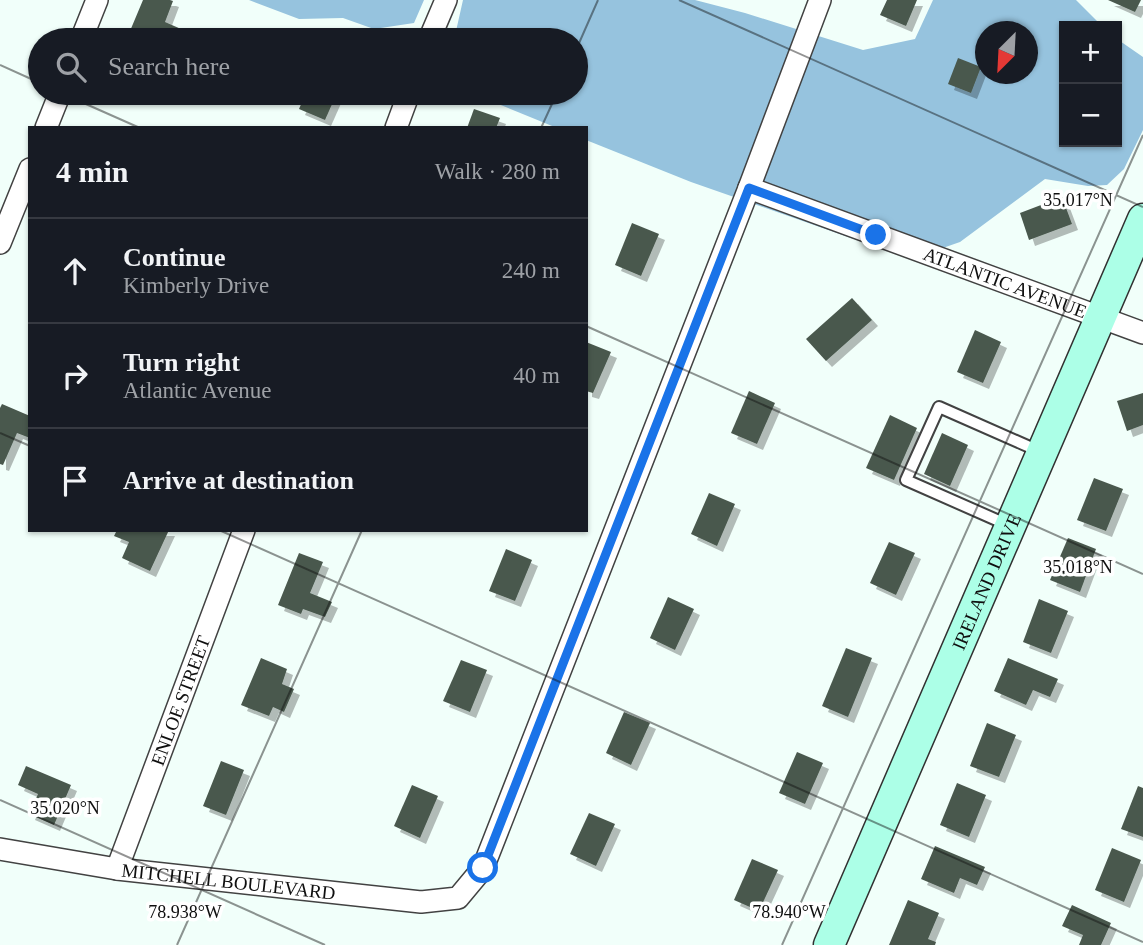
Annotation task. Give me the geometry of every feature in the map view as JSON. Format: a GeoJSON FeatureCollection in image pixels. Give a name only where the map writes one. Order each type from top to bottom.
{"type":"FeatureCollection","features":[{"type":"Feature","properties":{"kind":"main road","name":"IRELAND DRIVE"},"geometry":{"type":"LineString","coordinates":[[829,945],[1143,219]]}},
{"type":"Feature","properties":{"kind":"street"},"geometry":{"type":"LineString","coordinates":[[86,28],[97,0]]}},
{"type":"Feature","properties":{"kind":"street"},"geometry":{"type":"LineString","coordinates":[[434,28],[446,0]]}},
{"type":"Feature","properties":{"kind":"street"},"geometry":{"type":"LineString","coordinates":[[749,188],[820,0]]}},
{"type":"Feature","properties":{"kind":"street"},"geometry":{"type":"LineString","coordinates":[[47,126],[55,105]]}},
{"type":"Feature","properties":{"kind":"street"},"geometry":{"type":"LineString","coordinates":[[397,126],[405,105]]}},
{"type":"Feature","properties":{"kind":"street"},"geometry":{"type":"LineString","coordinates":[[0,243],[28,174]]}},
{"type":"Feature","properties":{"kind":"street","name":"ATLANTIC AVENUE"},"geometry":{"type":"LineString","coordinates":[[749,188],[1143,333]]}},
{"type":"Feature","properties":{"kind":"street","name":"MITCHELL BOULEVARD"},"geometry":{"type":"LineString","coordinates":[[0,849],[117,869],[421,902],[458,898],[483,868],[749,188]]}},
{"type":"Feature","properties":{"kind":"street","name":"ENLOE STREET"},"geometry":{"type":"LineString","coordinates":[[117,869],[243,532]]}},
{"type":"Feature","properties":{"kind":"lane"},"geometry":{"type":"LineString","coordinates":[[1011,526],[906,480],[939,407],[1042,453]]}},
{"type":"Feature","properties":{"kind":"shaded area"},"geometry":{"type":"Polygon","coordinates":[[[249,0],[424,0],[414,23],[371,28],[343,18],[299,19],[249,0]]]}},
{"type":"Feature","properties":{"kind":"shaded area"},"geometry":{"type":"Polygon","coordinates":[[[463,0],[695,0],[863,50],[915,39],[933,0],[1076,0],[1097,21],[1059,21],[1059,147],[1122,147],[1122,42],[1143,57],[1143,130],[1124,169],[1107,185],[1088,186],[1045,179],[960,242],[911,259],[691,182],[588,141],[588,126],[552,126],[501,105],[588,105],[588,28],[457,28],[463,0]]]}},
{"type":"Feature","properties":{"kind":"building"},"geometry":{"type":"Polygon","coordinates":[[[143,0],[173,1],[165,22],[179,28],[131,28],[143,0]]]}},
{"type":"Feature","properties":{"kind":"building"},"geometry":{"type":"Polygon","coordinates":[[[887,0],[917,0],[906,26],[880,15],[887,0]]]}},
{"type":"Feature","properties":{"kind":"building"},"geometry":{"type":"Polygon","coordinates":[[[1108,0],[1141,0],[1135,12],[1108,0]]]}},
{"type":"Feature","properties":{"kind":"building"},"geometry":{"type":"Polygon","coordinates":[[[958,58],[975,65],[975,83],[971,93],[948,84],[958,58]]]}},
{"type":"Feature","properties":{"kind":"building"},"geometry":{"type":"Polygon","coordinates":[[[301,105],[332,105],[325,120],[299,109],[301,105]]]}},
{"type":"Feature","properties":{"kind":"building"},"geometry":{"type":"Polygon","coordinates":[[[474,109],[500,118],[497,126],[468,126],[474,109]]]}},
{"type":"Feature","properties":{"kind":"building"},"geometry":{"type":"Polygon","coordinates":[[[1062,197],[1072,224],[1029,240],[1020,213],[1062,197]]]}},
{"type":"Feature","properties":{"kind":"building"},"geometry":{"type":"Polygon","coordinates":[[[632,223],[659,234],[641,276],[615,265],[632,223]]]}},
{"type":"Feature","properties":{"kind":"building"},"geometry":{"type":"Polygon","coordinates":[[[852,298],[872,320],[826,361],[806,339],[852,298]]]}},
{"type":"Feature","properties":{"kind":"building"},"geometry":{"type":"Polygon","coordinates":[[[975,330],[1001,342],[983,383],[957,372],[975,330]]]}},
{"type":"Feature","properties":{"kind":"building"},"geometry":{"type":"Polygon","coordinates":[[[588,343],[611,352],[593,393],[588,392],[588,343]]]}},
{"type":"Feature","properties":{"kind":"building"},"geometry":{"type":"Polygon","coordinates":[[[749,391],[775,403],[757,444],[731,433],[749,391]]]}},
{"type":"Feature","properties":{"kind":"building"},"geometry":{"type":"Polygon","coordinates":[[[1143,393],[1143,425],[1127,431],[1117,401],[1143,393]]]}},
{"type":"Feature","properties":{"kind":"building"},"geometry":{"type":"Polygon","coordinates":[[[2,404],[28,415],[28,437],[17,433],[3,465],[0,464],[2,404]]]}},
{"type":"Feature","properties":{"kind":"building"},"geometry":{"type":"Polygon","coordinates":[[[890,415],[917,428],[894,480],[866,468],[890,415]]]}},
{"type":"Feature","properties":{"kind":"building"},"geometry":{"type":"Polygon","coordinates":[[[942,433],[968,445],[950,486],[924,474],[942,433]]]}},
{"type":"Feature","properties":{"kind":"building"},"geometry":{"type":"Polygon","coordinates":[[[1094,478],[1123,489],[1106,531],[1077,520],[1094,478]]]}},
{"type":"Feature","properties":{"kind":"building"},"geometry":{"type":"Polygon","coordinates":[[[709,493],[735,504],[717,546],[691,534],[709,493]]]}},
{"type":"Feature","properties":{"kind":"building"},"geometry":{"type":"Polygon","coordinates":[[[116,532],[168,532],[150,571],[122,558],[129,542],[114,536],[116,532]]]}},
{"type":"Feature","properties":{"kind":"building"},"geometry":{"type":"Polygon","coordinates":[[[1068,538],[1096,549],[1080,592],[1050,580],[1068,538]]]}},
{"type":"Feature","properties":{"kind":"building"},"geometry":{"type":"Polygon","coordinates":[[[889,542],[915,553],[896,595],[870,583],[889,542]]]}},
{"type":"Feature","properties":{"kind":"building"},"geometry":{"type":"Polygon","coordinates":[[[506,549],[532,560],[515,601],[489,591],[506,549]]]}},
{"type":"Feature","properties":{"kind":"building"},"geometry":{"type":"Polygon","coordinates":[[[299,553],[323,562],[310,593],[332,602],[325,617],[303,609],[301,614],[278,605],[299,553]]]}},
{"type":"Feature","properties":{"kind":"building"},"geometry":{"type":"Polygon","coordinates":[[[668,597],[694,609],[675,650],[650,638],[668,597]]]}},
{"type":"Feature","properties":{"kind":"building"},"geometry":{"type":"Polygon","coordinates":[[[1039,599],[1068,611],[1051,653],[1023,642],[1039,599]]]}},
{"type":"Feature","properties":{"kind":"building"},"geometry":{"type":"Polygon","coordinates":[[[846,648],[872,658],[848,717],[822,706],[846,648]]]}},
{"type":"Feature","properties":{"kind":"building"},"geometry":{"type":"Polygon","coordinates":[[[261,658],[287,669],[282,684],[294,689],[284,712],[273,707],[269,716],[241,705],[261,658]]]}},
{"type":"Feature","properties":{"kind":"building"},"geometry":{"type":"Polygon","coordinates":[[[1008,658],[1058,679],[1050,697],[1033,690],[1026,705],[994,691],[1008,658]]]}},
{"type":"Feature","properties":{"kind":"building"},"geometry":{"type":"Polygon","coordinates":[[[461,660],[487,670],[470,712],[443,701],[461,660]]]}},
{"type":"Feature","properties":{"kind":"building"},"geometry":{"type":"Polygon","coordinates":[[[624,712],[650,723],[631,765],[606,753],[624,712]]]}},
{"type":"Feature","properties":{"kind":"building"},"geometry":{"type":"Polygon","coordinates":[[[987,723],[1016,735],[999,777],[970,766],[987,723]]]}},
{"type":"Feature","properties":{"kind":"building"},"geometry":{"type":"Polygon","coordinates":[[[797,752],[823,763],[805,804],[779,793],[797,752]]]}},
{"type":"Feature","properties":{"kind":"building"},"geometry":{"type":"Polygon","coordinates":[[[221,761],[244,770],[226,815],[203,806],[221,761]]]}},
{"type":"Feature","properties":{"kind":"building"},"geometry":{"type":"Polygon","coordinates":[[[26,766],[71,785],[54,825],[29,814],[38,794],[18,785],[26,766]]]}},
{"type":"Feature","properties":{"kind":"building"},"geometry":{"type":"Polygon","coordinates":[[[957,783],[986,795],[969,837],[940,825],[957,783]]]}},
{"type":"Feature","properties":{"kind":"building"},"geometry":{"type":"Polygon","coordinates":[[[412,785],[438,796],[420,838],[394,826],[412,785]]]}},
{"type":"Feature","properties":{"kind":"building"},"geometry":{"type":"Polygon","coordinates":[[[1138,786],[1143,788],[1143,837],[1121,829],[1138,786]]]}},
{"type":"Feature","properties":{"kind":"building"},"geometry":{"type":"Polygon","coordinates":[[[589,813],[615,824],[596,866],[570,854],[589,813]]]}},
{"type":"Feature","properties":{"kind":"building"},"geometry":{"type":"Polygon","coordinates":[[[935,846],[985,867],[977,885],[960,878],[954,893],[921,879],[935,846]]]}},
{"type":"Feature","properties":{"kind":"building"},"geometry":{"type":"Polygon","coordinates":[[[1112,848],[1141,860],[1124,902],[1095,890],[1112,848]]]}},
{"type":"Feature","properties":{"kind":"building"},"geometry":{"type":"Polygon","coordinates":[[[752,859],[778,870],[759,911],[734,900],[752,859]]]}},
{"type":"Feature","properties":{"kind":"building"},"geometry":{"type":"Polygon","coordinates":[[[908,900],[939,913],[928,939],[936,942],[935,945],[889,945],[908,900]]]}},
{"type":"Feature","properties":{"kind":"building"},"geometry":{"type":"Polygon","coordinates":[[[1072,905],[1111,923],[1101,945],[1079,945],[1083,935],[1062,926],[1072,905]]]}},
{"type":"Feature","properties":{"kind":"route"},"geometry":{"type":"LineString","coordinates":[[483,868],[749,188],[876,235]]}}]}
